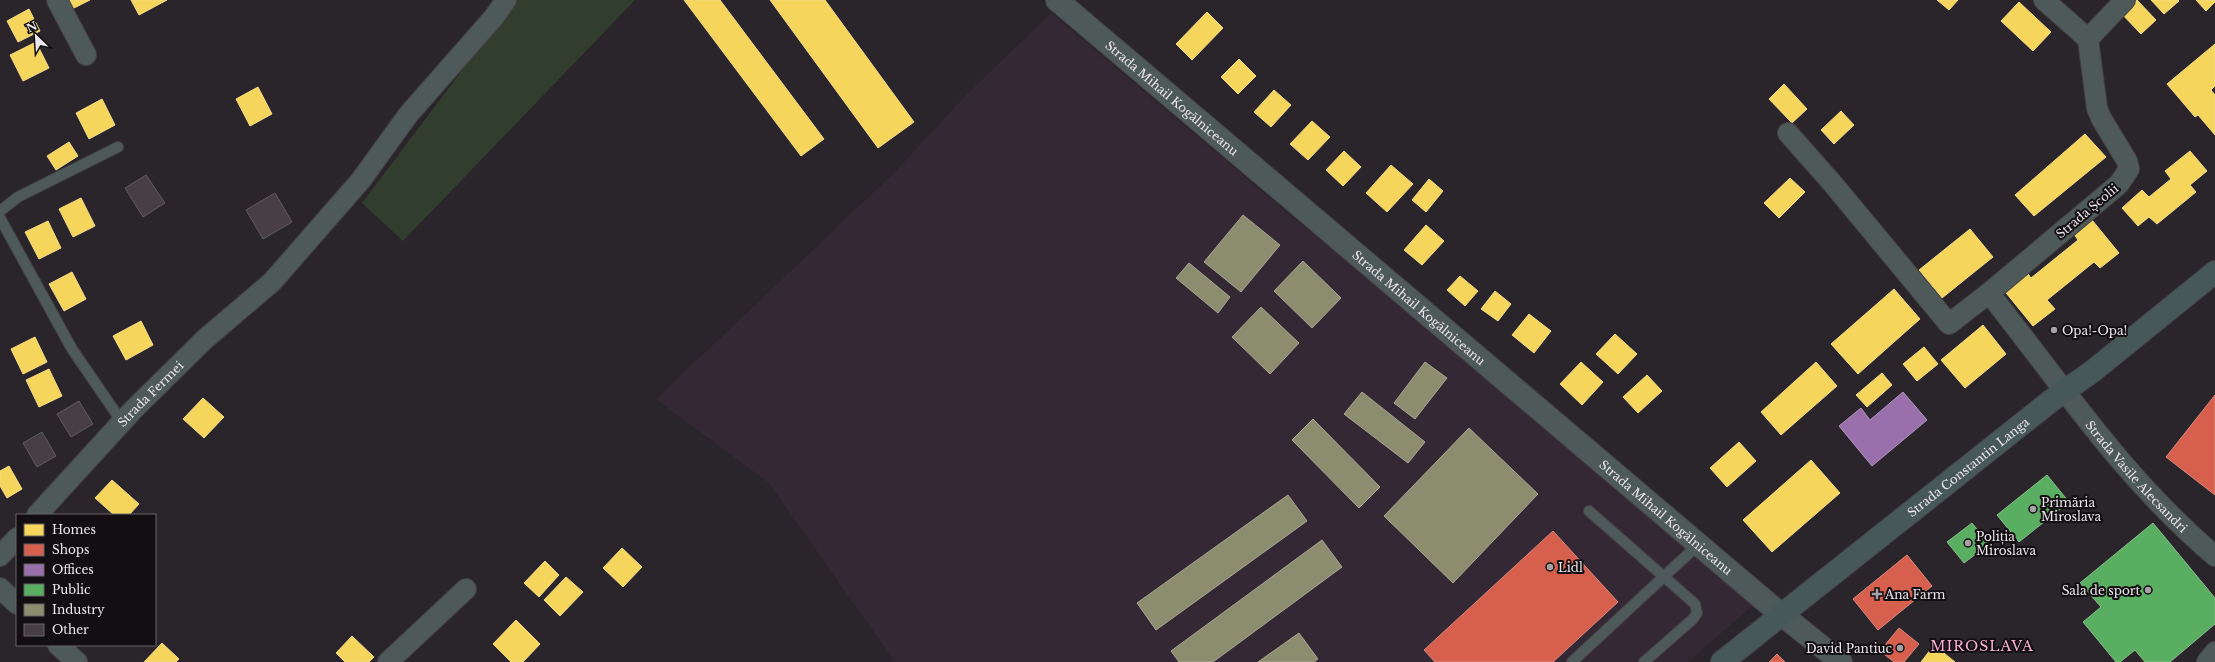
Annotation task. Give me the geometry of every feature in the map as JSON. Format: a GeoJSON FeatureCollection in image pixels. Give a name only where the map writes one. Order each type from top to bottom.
{"type":"FeatureCollection","features":[{"type":"Feature","properties":{"kind":"main road","name":"Strada Constantin Langa"},"geometry":{"type":"LineString","coordinates":[[1722,662],[2064,391],[2093,371],[2215,272]]}},
{"type":"Feature","properties":{"kind":"street"},"geometry":{"type":"LineString","coordinates":[[57,0],[86,55]]}},
{"type":"Feature","properties":{"kind":"street","name":"Strada Fermei"},"geometry":{"type":"LineString","coordinates":[[39,514],[122,422],[205,339],[272,282],[361,180],[408,115],[494,17],[506,0]]}},
{"type":"Feature","properties":{"kind":"street","name":"Strada Mihail Kogălniceanu"},"geometry":{"type":"LineString","coordinates":[[1057,0],[1782,615],[1842,662]]}},
{"type":"Feature","properties":{"kind":"street"},"geometry":{"type":"LineString","coordinates":[[2044,0],[2088,39],[2125,0]]}},
{"type":"Feature","properties":{"kind":"street","name":"Strada Școlii"},"geometry":{"type":"LineString","coordinates":[[1989,293],[2119,184],[2129,169],[2127,162],[2101,118],[2097,108],[2088,39]]}},
{"type":"Feature","properties":{"kind":"street"},"geometry":{"type":"LineString","coordinates":[[1788,133],[1834,184],[1949,324],[1989,293],[2064,391]]}},
{"type":"Feature","properties":{"kind":"street","name":"Strada Vasile Alecsandri"},"geometry":{"type":"LineString","coordinates":[[2064,391],[2105,445],[2155,501],[2181,527],[2215,556]]}},
{"type":"Feature","properties":{"kind":"street"},"geometry":{"type":"LineString","coordinates":[[0,556],[16,539]]}},
{"type":"Feature","properties":{"kind":"street"},"geometry":{"type":"LineString","coordinates":[[0,588],[16,603]]}},
{"type":"Feature","properties":{"kind":"street"},"geometry":{"type":"LineString","coordinates":[[388,662],[466,589]]}},
{"type":"Feature","properties":{"kind":"street"},"geometry":{"type":"LineString","coordinates":[[57,652],[77,662]]}},
{"type":"Feature","properties":{"kind":"street"},"geometry":{"type":"LineString","coordinates":[[2207,662],[2215,652]]}},
{"type":"Feature","properties":{"kind":"lane"},"geometry":{"type":"LineString","coordinates":[[0,211],[18,197],[118,147]]}},
{"type":"Feature","properties":{"kind":"lane"},"geometry":{"type":"LineString","coordinates":[[0,218],[72,349],[122,422]]}},
{"type":"Feature","properties":{"kind":"lane"},"geometry":{"type":"LineString","coordinates":[[1589,511],[1695,604],[1697,613],[1692,619],[1644,662]]}},
{"type":"Feature","properties":{"kind":"lane"},"geometry":{"type":"LineString","coordinates":[[1572,662],[1699,544]]}},
{"type":"Feature","properties":{"kind":"shaded area"},"geometry":{"type":"Polygon","coordinates":[[[1051,13],[1285,211],[1398,302],[1758,601],[1688,662],[895,662],[769,483],[656,399],[894,173],[966,95],[1051,13]]]}},
{"type":"Feature","properties":{"kind":"green space"},"geometry":{"type":"Polygon","coordinates":[[[515,0],[635,0],[403,241],[362,203],[515,0]]]}},
{"type":"Feature","properties":{"kind":"building: Homes"},"geometry":{"type":"Polygon","coordinates":[[[64,0],[90,0],[70,10],[64,0]]]}},
{"type":"Feature","properties":{"kind":"building: Homes"},"geometry":{"type":"Polygon","coordinates":[[[131,0],[167,0],[139,15],[131,0]]]}},
{"type":"Feature","properties":{"kind":"building: Homes"},"geometry":{"type":"Polygon","coordinates":[[[684,0],[720,0],[824,139],[801,156],[684,0]]]}},
{"type":"Feature","properties":{"kind":"building: Homes"},"geometry":{"type":"Polygon","coordinates":[[[770,0],[825,0],[914,122],[878,148],[770,0]]]}},
{"type":"Feature","properties":{"kind":"building: Homes"},"geometry":{"type":"Polygon","coordinates":[[[1937,0],[1958,0],[1949,10],[1937,0]]]}},
{"type":"Feature","properties":{"kind":"building: Homes"},"geometry":{"type":"Polygon","coordinates":[[[2134,0],[2137,0],[2156,20],[2141,34],[2120,12],[2134,0]]]}},
{"type":"Feature","properties":{"kind":"building: Homes"},"geometry":{"type":"Polygon","coordinates":[[[2151,0],[2178,0],[2179,1],[2164,14],[2151,0]]]}},
{"type":"Feature","properties":{"kind":"building: Homes"},"geometry":{"type":"Polygon","coordinates":[[[2196,0],[2215,0],[2215,2],[2206,11],[2196,0]]]}},
{"type":"Feature","properties":{"kind":"building: Homes"},"geometry":{"type":"Polygon","coordinates":[[[2019,2],[2051,32],[2033,51],[2001,21],[2019,2]]]}},
{"type":"Feature","properties":{"kind":"building: Homes"},"geometry":{"type":"Polygon","coordinates":[[[29,9],[40,31],[18,42],[7,21],[29,9]]]}},
{"type":"Feature","properties":{"kind":"building: Homes"},"geometry":{"type":"Polygon","coordinates":[[[1207,12],[1223,28],[1192,60],[1176,44],[1207,12]]]}},
{"type":"Feature","properties":{"kind":"building: Homes"},"geometry":{"type":"Polygon","coordinates":[[[36,42],[49,68],[23,81],[10,55],[36,42]]]}},
{"type":"Feature","properties":{"kind":"building: Homes"},"geometry":{"type":"Polygon","coordinates":[[[2215,44],[2215,86],[2211,90],[2215,95],[2215,135],[2198,115],[2195,117],[2167,84],[2215,44]]]}},
{"type":"Feature","properties":{"kind":"building: Homes"},"geometry":{"type":"Polygon","coordinates":[[[1239,59],[1256,76],[1238,94],[1221,77],[1239,59]]]}},
{"type":"Feature","properties":{"kind":"building: Homes"},"geometry":{"type":"Polygon","coordinates":[[[1784,84],[1807,109],[1792,123],[1769,99],[1784,84]]]}},
{"type":"Feature","properties":{"kind":"building: Homes"},"geometry":{"type":"Polygon","coordinates":[[[258,87],[272,114],[250,126],[236,99],[258,87]]]}},
{"type":"Feature","properties":{"kind":"building: Homes"},"geometry":{"type":"Polygon","coordinates":[[[1274,90],[1291,105],[1271,127],[1254,112],[1274,90]]]}},
{"type":"Feature","properties":{"kind":"building: Homes"},"geometry":{"type":"Polygon","coordinates":[[[102,99],[115,125],[89,139],[76,113],[102,99]]]}},
{"type":"Feature","properties":{"kind":"building: Homes"},"geometry":{"type":"Polygon","coordinates":[[[1841,111],[1854,125],[1834,144],[1821,130],[1841,111]]]}},
{"type":"Feature","properties":{"kind":"building: Homes"},"geometry":{"type":"Polygon","coordinates":[[[1312,121],[1330,137],[1308,160],[1290,144],[1312,121]]]}},
{"type":"Feature","properties":{"kind":"building: Homes"},"geometry":{"type":"Polygon","coordinates":[[[2085,134],[2106,157],[2034,216],[2015,195],[2085,134]]]}},
{"type":"Feature","properties":{"kind":"building: Homes"},"geometry":{"type":"Polygon","coordinates":[[[69,142],[78,156],[56,170],[47,156],[69,142]]]}},
{"type":"Feature","properties":{"kind":"building: Homes"},"geometry":{"type":"Polygon","coordinates":[[[1344,151],[1361,167],[1343,186],[1326,170],[1344,151]]]}},
{"type":"Feature","properties":{"kind":"building: Homes"},"geometry":{"type":"Polygon","coordinates":[[[2190,151],[2207,171],[2190,185],[2196,192],[2157,224],[2149,217],[2138,226],[2122,208],[2142,190],[2149,197],[2171,179],[2165,171],[2190,151]]]}},
{"type":"Feature","properties":{"kind":"building: Homes"},"geometry":{"type":"Polygon","coordinates":[[[1391,165],[1413,184],[1387,212],[1366,193],[1391,165]]]}},
{"type":"Feature","properties":{"kind":"building: Homes"},"geometry":{"type":"Polygon","coordinates":[[[1790,178],[1805,192],[1779,218],[1764,203],[1790,178]]]}},
{"type":"Feature","properties":{"kind":"building: Homes"},"geometry":{"type":"Polygon","coordinates":[[[1429,179],[1443,191],[1426,212],[1412,200],[1429,179]]]}},
{"type":"Feature","properties":{"kind":"building: Homes"},"geometry":{"type":"Polygon","coordinates":[[[81,198],[95,226],[73,237],[59,209],[81,198]]]}},
{"type":"Feature","properties":{"kind":"building: Homes"},"geometry":{"type":"Polygon","coordinates":[[[2092,220],[2119,253],[2100,268],[2094,262],[2047,300],[2055,309],[2033,326],[2002,288],[2025,270],[2031,278],[2078,240],[2074,234],[2092,220]]]}},
{"type":"Feature","properties":{"kind":"building: Homes"},"geometry":{"type":"Polygon","coordinates":[[[48,221],[61,248],[39,259],[25,232],[48,221]]]}},
{"type":"Feature","properties":{"kind":"building: Homes"},"geometry":{"type":"Polygon","coordinates":[[[1426,225],[1444,241],[1422,265],[1404,250],[1426,225]]]}},
{"type":"Feature","properties":{"kind":"building: Homes"},"geometry":{"type":"Polygon","coordinates":[[[1970,229],[1993,257],[1942,298],[1919,270],[1970,229]]]}},
{"type":"Feature","properties":{"kind":"building: Homes"},"geometry":{"type":"Polygon","coordinates":[[[72,272],[86,299],[64,311],[49,284],[72,272]]]}},
{"type":"Feature","properties":{"kind":"building: Homes"},"geometry":{"type":"Polygon","coordinates":[[[1460,276],[1478,291],[1465,306],[1447,290],[1460,276]]]}},
{"type":"Feature","properties":{"kind":"building: Homes"},"geometry":{"type":"Polygon","coordinates":[[[1894,289],[1920,319],[1858,374],[1831,344],[1894,289]]]}},
{"type":"Feature","properties":{"kind":"building: Homes"},"geometry":{"type":"Polygon","coordinates":[[[1495,291],[1511,304],[1498,321],[1481,309],[1495,291]]]}},
{"type":"Feature","properties":{"kind":"building: Homes"},"geometry":{"type":"Polygon","coordinates":[[[1529,314],[1551,331],[1534,353],[1512,335],[1529,314]]]}},
{"type":"Feature","properties":{"kind":"building: Homes"},"geometry":{"type":"Polygon","coordinates":[[[141,321],[153,345],[126,360],[113,336],[141,321]]]}},
{"type":"Feature","properties":{"kind":"building: Homes"},"geometry":{"type":"Polygon","coordinates":[[[1983,325],[2006,354],[1965,388],[1941,360],[1983,325]]]}},
{"type":"Feature","properties":{"kind":"building: Homes"},"geometry":{"type":"Polygon","coordinates":[[[1615,334],[1637,354],[1618,374],[1596,354],[1615,334]]]}},
{"type":"Feature","properties":{"kind":"building: Homes"},"geometry":{"type":"Polygon","coordinates":[[[35,337],[47,362],[23,374],[11,349],[35,337]]]}},
{"type":"Feature","properties":{"kind":"building: Homes"},"geometry":{"type":"Polygon","coordinates":[[[1924,347],[1938,364],[1917,381],[1903,364],[1924,347]]]}},
{"type":"Feature","properties":{"kind":"building: Homes"},"geometry":{"type":"Polygon","coordinates":[[[1581,362],[1603,382],[1582,405],[1560,384],[1581,362]]]}},
{"type":"Feature","properties":{"kind":"building: Homes"},"geometry":{"type":"Polygon","coordinates":[[[1816,362],[1837,386],[1781,435],[1761,412],[1816,362]]]}},
{"type":"Feature","properties":{"kind":"building: Homes"},"geometry":{"type":"Polygon","coordinates":[[[49,369],[62,396],[39,407],[26,380],[49,369]]]}},
{"type":"Feature","properties":{"kind":"building: Homes"},"geometry":{"type":"Polygon","coordinates":[[[1882,373],[1892,385],[1867,407],[1856,395],[1882,373]]]}},
{"type":"Feature","properties":{"kind":"building: Homes"},"geometry":{"type":"Polygon","coordinates":[[[1647,375],[1662,391],[1638,413],[1623,397],[1647,375]]]}},
{"type":"Feature","properties":{"kind":"building: Homes"},"geometry":{"type":"Polygon","coordinates":[[[203,398],[224,417],[204,438],[183,419],[203,398]]]}},
{"type":"Feature","properties":{"kind":"building: Homes"},"geometry":{"type":"Polygon","coordinates":[[[1739,442],[1756,461],[1727,487],[1710,468],[1739,442]]]}},
{"type":"Feature","properties":{"kind":"building: Homes"},"geometry":{"type":"Polygon","coordinates":[[[1811,460],[1840,493],[1772,552],[1743,520],[1811,460]]]}},
{"type":"Feature","properties":{"kind":"building: Homes"},"geometry":{"type":"Polygon","coordinates":[[[9,466],[22,489],[7,498],[0,486],[0,471],[9,466]]]}},
{"type":"Feature","properties":{"kind":"building: Homes"},"geometry":{"type":"Polygon","coordinates":[[[112,480],[139,504],[130,514],[113,514],[95,498],[112,480]]]}},
{"type":"Feature","properties":{"kind":"building: Homes"},"geometry":{"type":"Polygon","coordinates":[[[622,548],[642,567],[623,587],[603,568],[622,548]]]}},
{"type":"Feature","properties":{"kind":"building: Homes"},"geometry":{"type":"Polygon","coordinates":[[[545,561],[559,575],[539,597],[524,583],[545,561]]]}},
{"type":"Feature","properties":{"kind":"building: Homes"},"geometry":{"type":"Polygon","coordinates":[[[566,577],[583,592],[560,616],[544,600],[566,577]]]}},
{"type":"Feature","properties":{"kind":"building: Homes"},"geometry":{"type":"Polygon","coordinates":[[[516,620],[540,644],[523,662],[511,662],[493,644],[516,620]]]}},
{"type":"Feature","properties":{"kind":"building: Homes"},"geometry":{"type":"Polygon","coordinates":[[[352,636],[374,657],[369,662],[345,662],[336,653],[352,636]]]}},
{"type":"Feature","properties":{"kind":"building: Homes"},"geometry":{"type":"Polygon","coordinates":[[[162,643],[179,659],[176,662],[144,662],[162,643]]]}},
{"type":"Feature","properties":{"kind":"building: Homes"},"geometry":{"type":"Polygon","coordinates":[[[1934,645],[1955,662],[1921,662],[1934,645]]]}},
{"type":"Feature","properties":{"kind":"building: Shops"},"geometry":{"type":"Polygon","coordinates":[[[2215,395],[2215,495],[2166,457],[2215,395]]]}},
{"type":"Feature","properties":{"kind":"building: Shops","name":"Lidl"},"geometry":{"type":"Polygon","coordinates":[[[1553,531],[1618,602],[1553,662],[1435,662],[1424,650],[1553,531]]]}},
{"type":"Feature","properties":{"kind":"building: Shops"},"geometry":{"type":"Polygon","coordinates":[[[1907,555],[1932,586],[1878,630],[1853,599],[1907,555]]]}},
{"type":"Feature","properties":{"kind":"building: Shops","name":"David Pantiuc"},"geometry":{"type":"Polygon","coordinates":[[[1899,628],[1919,644],[1904,662],[1894,662],[1880,651],[1899,628]]]}},
{"type":"Feature","properties":{"kind":"building: Shops"},"geometry":{"type":"Polygon","coordinates":[[[1777,654],[1785,662],[1769,662],[1777,654]]]}},
{"type":"Feature","properties":{"kind":"building: Offices"},"geometry":{"type":"Polygon","coordinates":[[[1903,392],[1927,420],[1872,466],[1839,426],[1861,408],[1870,420],[1903,392]]]}},
{"type":"Feature","properties":{"kind":"building: Public","name":"Primăria Miroslava"},"geometry":{"type":"Polygon","coordinates":[[[2047,475],[2069,502],[2019,542],[1997,515],[2047,475]]]}},
{"type":"Feature","properties":{"kind":"building: Public","name":"Poliția Miroslava"},"geometry":{"type":"Polygon","coordinates":[[[1972,523],[1989,544],[1964,563],[1947,542],[1972,523]]]}},
{"type":"Feature","properties":{"kind":"building: Public","name":"Sala de sport"},"geometry":{"type":"Polygon","coordinates":[[[2153,523],[2215,598],[2215,624],[2170,662],[2145,662],[2135,650],[2120,662],[2116,662],[2083,622],[2101,607],[2080,583],[2153,523]]]}},
{"type":"Feature","properties":{"kind":"building: Industry"},"geometry":{"type":"Polygon","coordinates":[[[1243,215],[1280,245],[1241,292],[1204,262],[1243,215]]]}},
{"type":"Feature","properties":{"kind":"building: Industry"},"geometry":{"type":"Polygon","coordinates":[[[1303,261],[1341,298],[1312,328],[1274,291],[1303,261]]]}},
{"type":"Feature","properties":{"kind":"building: Industry"},"geometry":{"type":"Polygon","coordinates":[[[1189,263],[1230,297],[1218,313],[1176,278],[1189,263]]]}},
{"type":"Feature","properties":{"kind":"building: Industry"},"geometry":{"type":"Polygon","coordinates":[[[1261,307],[1299,343],[1270,374],[1232,337],[1261,307]]]}},
{"type":"Feature","properties":{"kind":"building: Industry"},"geometry":{"type":"Polygon","coordinates":[[[1425,362],[1447,378],[1415,419],[1394,403],[1425,362]]]}},
{"type":"Feature","properties":{"kind":"building: Industry"},"geometry":{"type":"Polygon","coordinates":[[[1362,392],[1425,442],[1408,463],[1344,414],[1362,392]]]}},
{"type":"Feature","properties":{"kind":"building: Industry"},"geometry":{"type":"Polygon","coordinates":[[[1313,419],[1380,487],[1359,508],[1292,440],[1313,419]]]}},
{"type":"Feature","properties":{"kind":"building: Industry"},"geometry":{"type":"Polygon","coordinates":[[[1469,428],[1538,494],[1453,583],[1384,516],[1469,428]]]}},
{"type":"Feature","properties":{"kind":"building: Industry"},"geometry":{"type":"Polygon","coordinates":[[[1288,495],[1307,521],[1156,630],[1137,603],[1288,495]]]}},
{"type":"Feature","properties":{"kind":"building: Industry"},"geometry":{"type":"Polygon","coordinates":[[[1322,540],[1342,567],[1213,662],[1179,662],[1171,651],[1322,540]]]}},
{"type":"Feature","properties":{"kind":"building: Industry"},"geometry":{"type":"Polygon","coordinates":[[[1299,633],[1318,659],[1314,662],[1258,662],[1299,633]]]}},
{"type":"Feature","properties":{"kind":"building: Other"},"geometry":{"type":"Polygon","coordinates":[[[146,175],[165,203],[143,217],[125,188],[146,175]]]}},
{"type":"Feature","properties":{"kind":"building: Other"},"geometry":{"type":"Polygon","coordinates":[[[275,193],[292,222],[263,239],[246,210],[275,193]]]}},
{"type":"Feature","properties":{"kind":"building: Other"},"geometry":{"type":"Polygon","coordinates":[[[79,401],[93,424],[71,437],[57,414],[79,401]]]}},
{"type":"Feature","properties":{"kind":"building: Other"},"geometry":{"type":"Polygon","coordinates":[[[42,432],[56,456],[37,467],[23,443],[42,432]]]}},
{"type":"Feature","properties":{"kind":"place","name":"Opa!-Opa!"},"geometry":{"type":"Point","coordinates":[2054,330]}},
{"type":"Feature","properties":{"kind":"place","name":"Primăria Miroslava"},"geometry":{"type":"Point","coordinates":[2033,509]}},
{"type":"Feature","properties":{"kind":"place","name":"Poliția Miroslava"},"geometry":{"type":"Point","coordinates":[1968,543]}},
{"type":"Feature","properties":{"kind":"place","name":"Lidl"},"geometry":{"type":"Point","coordinates":[1550,567]}},
{"type":"Feature","properties":{"kind":"place","name":"Sala de sport"},"geometry":{"type":"Point","coordinates":[2148,590]}},
{"type":"Feature","properties":{"kind":"place","name":"Ana Farm"},"geometry":{"type":"Point","coordinates":[1877,594]}},
{"type":"Feature","properties":{"kind":"place","name":"David Pantiuc"},"geometry":{"type":"Point","coordinates":[1900,648]}},
{"type":"Feature","properties":{"kind":"district","name":"MIROSLAVA"},"geometry":{"type":"Point","coordinates":[1982,646]}}]}
